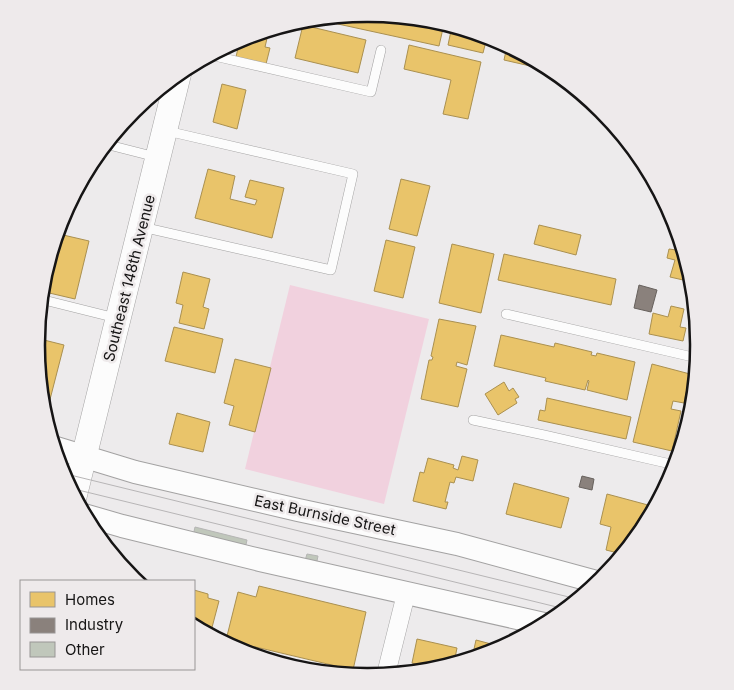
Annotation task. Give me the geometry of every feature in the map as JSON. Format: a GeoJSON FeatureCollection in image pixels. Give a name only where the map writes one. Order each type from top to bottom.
{"type":"FeatureCollection","features":[{"type":"Feature","properties":{"kind":"main road","name":"Southeast 148th Avenue"},"geometry":{"type":"LineString","coordinates":[[77,486],[177,85]]}},
{"type":"Feature","properties":{"kind":"street","name":"East Burnside Street"},"geometry":{"type":"LineString","coordinates":[[62,450],[135,472],[288,508],[457,544],[588,579]]}},
{"type":"Feature","properties":{"kind":"street"},"geometry":{"type":"LineString","coordinates":[[96,519],[406,594],[532,621]]}},
{"type":"Feature","properties":{"kind":"street"},"geometry":{"type":"LineString","coordinates":[[388,667],[406,594]]}},
{"type":"Feature","properties":{"kind":"lane"},"geometry":{"type":"LineString","coordinates":[[221,58],[371,92],[381,50]]}},
{"type":"Feature","properties":{"kind":"lane"},"geometry":{"type":"LineString","coordinates":[[142,227],[331,270],[353,174],[165,130]]}},
{"type":"Feature","properties":{"kind":"lane"},"geometry":{"type":"LineString","coordinates":[[113,146],[158,157]]}},
{"type":"Feature","properties":{"kind":"lane"},"geometry":{"type":"LineString","coordinates":[[47,301],[119,318]]}},
{"type":"Feature","properties":{"kind":"lane"},"geometry":{"type":"LineString","coordinates":[[506,314],[689,356]]}},
{"type":"Feature","properties":{"kind":"lane"},"geometry":{"type":"LineString","coordinates":[[472,420],[667,463]]}},
{"type":"Feature","properties":{"kind":"shaded area"},"geometry":{"type":"Polygon","coordinates":[[[290,285],[429,319],[384,504],[245,469],[290,285]]]}},
{"type":"Feature","properties":{"kind":"building: Homes"},"geometry":{"type":"Polygon","coordinates":[[[388,23],[442,31],[439,46],[337,24],[388,23]]]}},
{"type":"Feature","properties":{"kind":"building: Homes"},"geometry":{"type":"Polygon","coordinates":[[[313,27],[366,40],[358,73],[295,58],[302,29],[313,27]]]}},
{"type":"Feature","properties":{"kind":"building: Homes"},"geometry":{"type":"Polygon","coordinates":[[[450,33],[485,45],[483,53],[448,45],[450,33]]]}},
{"type":"Feature","properties":{"kind":"building: Homes"},"geometry":{"type":"Polygon","coordinates":[[[267,39],[265,47],[270,48],[266,64],[236,57],[238,50],[267,39]]]}},
{"type":"Feature","properties":{"kind":"building: Homes"},"geometry":{"type":"Polygon","coordinates":[[[409,45],[481,62],[468,119],[443,114],[451,80],[404,69],[409,45]]]}},
{"type":"Feature","properties":{"kind":"building: Homes"},"geometry":{"type":"Polygon","coordinates":[[[505,54],[526,65],[504,60],[505,54]]]}},
{"type":"Feature","properties":{"kind":"building: Homes"},"geometry":{"type":"Polygon","coordinates":[[[222,84],[246,90],[237,129],[213,122],[222,84]]]}},
{"type":"Feature","properties":{"kind":"building: Homes"},"geometry":{"type":"Polygon","coordinates":[[[208,169],[235,176],[230,199],[255,205],[257,200],[245,197],[250,180],[284,188],[272,238],[195,218],[208,169]]]}},
{"type":"Feature","properties":{"kind":"building: Homes"},"geometry":{"type":"Polygon","coordinates":[[[401,179],[430,186],[417,236],[389,229],[401,179]]]}},
{"type":"Feature","properties":{"kind":"building: Homes"},"geometry":{"type":"Polygon","coordinates":[[[539,225],[581,235],[576,255],[534,244],[539,225]]]}},
{"type":"Feature","properties":{"kind":"building: Homes"},"geometry":{"type":"Polygon","coordinates":[[[64,235],[89,241],[75,299],[49,293],[55,262],[64,235]]]}},
{"type":"Feature","properties":{"kind":"building: Homes"},"geometry":{"type":"Polygon","coordinates":[[[386,240],[415,247],[403,298],[374,291],[386,240]]]}},
{"type":"Feature","properties":{"kind":"building: Homes"},"geometry":{"type":"Polygon","coordinates":[[[452,244],[494,254],[481,313],[439,303],[452,244]]]}},
{"type":"Feature","properties":{"kind":"building: Homes"},"geometry":{"type":"Polygon","coordinates":[[[669,249],[675,250],[683,280],[670,277],[675,260],[667,258],[669,249]]]}},
{"type":"Feature","properties":{"kind":"building: Homes"},"geometry":{"type":"Polygon","coordinates":[[[504,254],[616,279],[611,305],[498,280],[504,254]]]}},
{"type":"Feature","properties":{"kind":"building: Homes"},"geometry":{"type":"Polygon","coordinates":[[[183,272],[210,279],[203,307],[209,309],[204,329],[179,323],[183,305],[176,303],[183,272]]]}},
{"type":"Feature","properties":{"kind":"building: Homes"},"geometry":{"type":"Polygon","coordinates":[[[671,306],[684,309],[680,327],[686,328],[683,341],[649,334],[653,313],[668,317],[671,306]]]}},
{"type":"Feature","properties":{"kind":"building: Homes"},"geometry":{"type":"Polygon","coordinates":[[[439,319],[476,326],[467,365],[457,362],[456,366],[467,369],[458,407],[421,399],[429,360],[432,360],[433,357],[431,356],[439,319]]]}},
{"type":"Feature","properties":{"kind":"building: Homes"},"geometry":{"type":"Polygon","coordinates":[[[174,327],[223,339],[215,373],[165,361],[174,327]]]}},
{"type":"Feature","properties":{"kind":"building: Homes"},"geometry":{"type":"Polygon","coordinates":[[[501,335],[554,347],[555,343],[592,352],[591,355],[596,356],[597,353],[635,362],[627,400],[587,390],[588,380],[585,390],[545,381],[546,378],[494,366],[501,335]]]}},
{"type":"Feature","properties":{"kind":"building: Homes"},"geometry":{"type":"Polygon","coordinates":[[[45,340],[64,345],[50,401],[45,366],[45,340]]]}},
{"type":"Feature","properties":{"kind":"building: Homes"},"geometry":{"type":"Polygon","coordinates":[[[235,359],[271,368],[255,432],[229,425],[234,406],[224,403],[235,359]]]}},
{"type":"Feature","properties":{"kind":"building: Homes"},"geometry":{"type":"Polygon","coordinates":[[[652,364],[688,374],[684,403],[673,401],[671,409],[681,411],[671,451],[633,442],[652,364]]]}},
{"type":"Feature","properties":{"kind":"building: Homes"},"geometry":{"type":"Polygon","coordinates":[[[504,382],[509,391],[513,388],[519,397],[515,399],[517,403],[498,415],[485,394],[504,382]]]}},
{"type":"Feature","properties":{"kind":"building: Homes"},"geometry":{"type":"Polygon","coordinates":[[[547,398],[631,417],[626,439],[538,420],[540,410],[545,411],[547,398]]]}},
{"type":"Feature","properties":{"kind":"building: Homes"},"geometry":{"type":"Polygon","coordinates":[[[177,413],[210,422],[203,452],[169,444],[177,413]]]}},
{"type":"Feature","properties":{"kind":"building: Homes"},"geometry":{"type":"Polygon","coordinates":[[[462,456],[478,460],[473,481],[456,477],[454,483],[450,482],[445,502],[448,502],[446,509],[413,501],[420,472],[424,473],[428,458],[454,465],[453,468],[458,470],[462,456]]]}},
{"type":"Feature","properties":{"kind":"building: Homes"},"geometry":{"type":"Polygon","coordinates":[[[514,483],[569,498],[561,528],[506,514],[514,483]]]}},
{"type":"Feature","properties":{"kind":"building: Homes"},"geometry":{"type":"Polygon","coordinates":[[[607,494],[647,505],[614,552],[606,550],[611,527],[600,524],[607,494]]]}},
{"type":"Feature","properties":{"kind":"building: Homes"},"geometry":{"type":"Polygon","coordinates":[[[259,586],[366,612],[354,667],[336,666],[253,646],[227,635],[238,592],[256,597],[259,586]]]}},
{"type":"Feature","properties":{"kind":"building: Homes"},"geometry":{"type":"Polygon","coordinates":[[[195,590],[208,594],[208,598],[219,601],[212,627],[195,617],[195,590]]]}},
{"type":"Feature","properties":{"kind":"building: Homes"},"geometry":{"type":"Polygon","coordinates":[[[417,639],[457,648],[456,655],[450,657],[412,663],[417,639]]]}},
{"type":"Feature","properties":{"kind":"building: Homes"},"geometry":{"type":"Polygon","coordinates":[[[476,640],[489,643],[474,649],[476,640]]]}},
{"type":"Feature","properties":{"kind":"building: Industry"},"geometry":{"type":"Polygon","coordinates":[[[639,285],[657,290],[651,312],[634,308],[639,285]]]}},
{"type":"Feature","properties":{"kind":"building: Industry"},"geometry":{"type":"Polygon","coordinates":[[[582,476],[594,479],[592,490],[579,487],[582,476]]]}},
{"type":"Feature","properties":{"kind":"building: Other"},"geometry":{"type":"Polygon","coordinates":[[[195,527],[247,540],[245,549],[193,536],[195,527]]]}},
{"type":"Feature","properties":{"kind":"building: Other"},"geometry":{"type":"Polygon","coordinates":[[[307,554],[318,556],[316,566],[304,564],[307,554]]]}},
{"type":"Feature","properties":{"kind":"tram line"},"geometry":{"type":"LineString","coordinates":[[72,476],[568,597]]}},
{"type":"Feature","properties":{"kind":"tram line"},"geometry":{"type":"LineString","coordinates":[[79,490],[555,607]]}}]}
